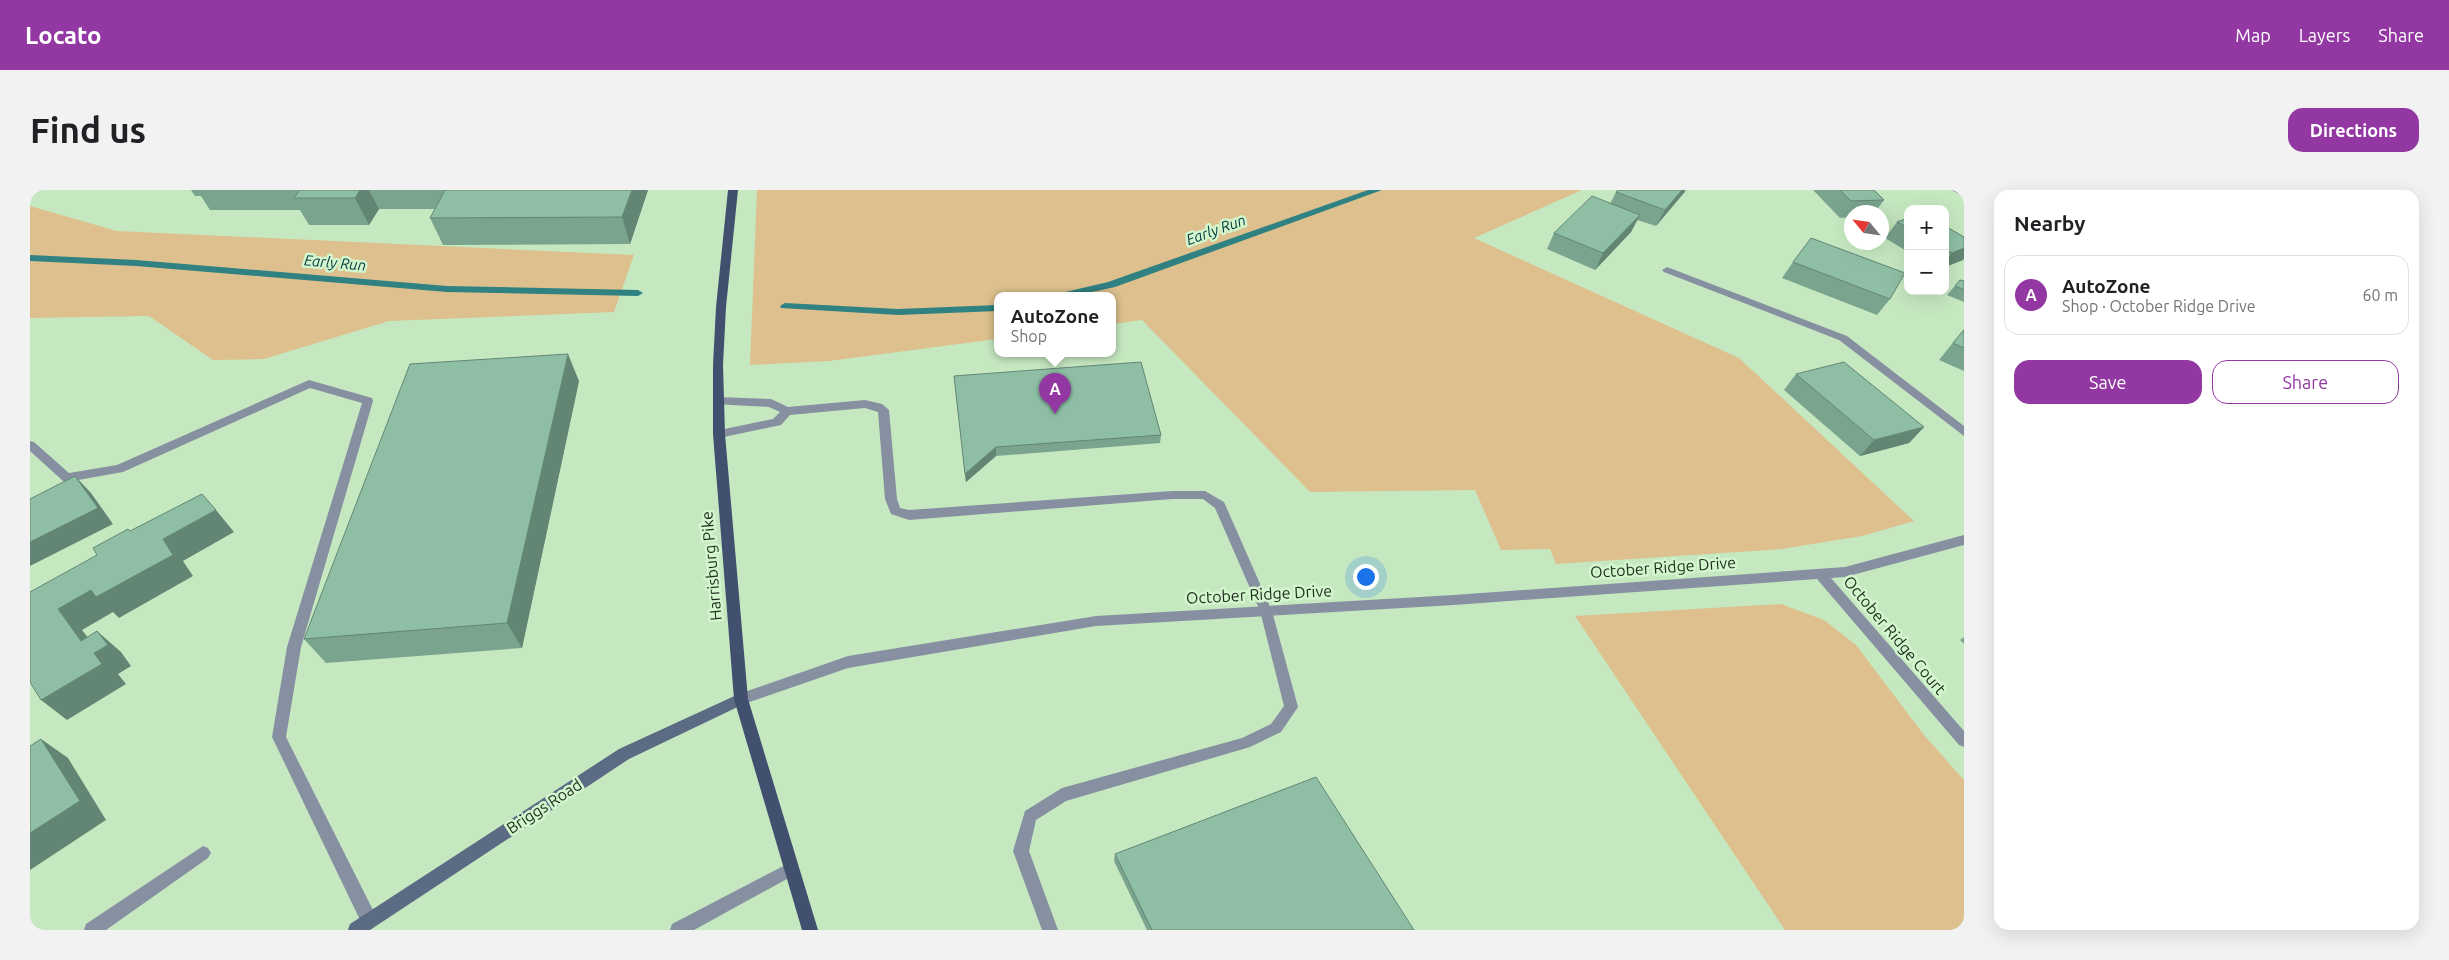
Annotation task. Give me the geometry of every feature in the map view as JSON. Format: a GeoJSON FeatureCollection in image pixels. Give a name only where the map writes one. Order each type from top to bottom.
{"type":"FeatureCollection","features":[{"type":"Feature","properties":{"kind":"main road","name":"Harrisburg Pike"},"geometry":{"type":"LineString","coordinates":[[733,190],[721,307],[718,434],[741,699],[810,930]]}},
{"type":"Feature","properties":{"kind":"street"},"geometry":{"type":"LineString","coordinates":[[1956,190],[1964,193]]}},
{"type":"Feature","properties":{"kind":"street"},"geometry":{"type":"LineString","coordinates":[[1667,270],[1843,338],[1964,432]]}},
{"type":"Feature","properties":{"kind":"street"},"geometry":{"type":"LineString","coordinates":[[30,446],[67,478],[119,470],[309,384],[368,402],[294,647],[279,737],[361,927]]}},
{"type":"Feature","properties":{"kind":"street"},"geometry":{"type":"LineString","coordinates":[[718,401],[771,402],[787,411],[865,404],[883,410],[891,499],[895,511],[909,514],[1172,495],[1205,495],[1220,506],[1266,611],[1291,706],[1276,728],[1245,743],[1062,795],[1030,816],[1021,851],[1050,930]]}},
{"type":"Feature","properties":{"kind":"street"},"geometry":{"type":"LineString","coordinates":[[718,434],[777,422],[787,411]]}},
{"type":"Feature","properties":{"kind":"street","name":"October Ridge Drive"},"geometry":{"type":"LineString","coordinates":[[741,699],[848,662],[1096,621],[1845,572],[1964,540]]}},
{"type":"Feature","properties":{"kind":"street","name":"October Ridge Court"},"geometry":{"type":"LineString","coordinates":[[1820,574],[1924,697],[1964,741]]}},
{"type":"Feature","properties":{"kind":"street","name":"Briggs Road"},"geometry":{"type":"LineString","coordinates":[[361,927],[624,754],[741,699]]}},
{"type":"Feature","properties":{"kind":"street"},"geometry":{"type":"LineString","coordinates":[[92,930],[203,853]]}},
{"type":"Feature","properties":{"kind":"street"},"geometry":{"type":"LineString","coordinates":[[678,930],[791,870]]}},
{"type":"Feature","properties":{"kind":"shaded area"},"geometry":{"type":"Polygon","coordinates":[[[757,190],[1582,190],[1474,238],[1739,358],[1914,521],[1862,536],[1782,549],[1556,564],[1550,549],[1501,550],[1475,490],[1310,492],[1142,320],[1116,324],[1116,292],[994,292],[994,339],[829,361],[750,365],[757,190]]]}},
{"type":"Feature","properties":{"kind":"shaded area"},"geometry":{"type":"Polygon","coordinates":[[[30,206],[117,231],[634,255],[614,312],[389,321],[264,359],[213,360],[149,316],[30,318],[30,206]]]}},
{"type":"Feature","properties":{"kind":"shaded area"},"geometry":{"type":"Polygon","coordinates":[[[1781,604],[1824,620],[1856,645],[1924,735],[1964,780],[1964,930],[1785,930],[1575,616],[1781,604]]]}},
{"type":"Feature","properties":{"kind":"building"},"geometry":{"type":"Polygon","coordinates":[[[300,190],[360,190],[355,198],[294,198],[300,190]]]}},
{"type":"Feature","properties":{"kind":"building"},"geometry":{"type":"Polygon","coordinates":[[[445,190],[632,190],[622,217],[430,218],[445,190]]]}},
{"type":"Feature","properties":{"kind":"building"},"geometry":{"type":"Polygon","coordinates":[[[1618,190],[1682,190],[1665,210],[1616,192],[1618,190]]]}},
{"type":"Feature","properties":{"kind":"building"},"geometry":{"type":"Polygon","coordinates":[[[1840,190],[1874,190],[1884,200],[1851,201],[1840,190]]]}},
{"type":"Feature","properties":{"kind":"building"},"geometry":{"type":"Polygon","coordinates":[[[1592,196],[1640,215],[1603,253],[1554,233],[1592,196]]]}},
{"type":"Feature","properties":{"kind":"building"},"geometry":{"type":"Polygon","coordinates":[[[1904,219],[1904,226],[1897,222],[1904,219]]]}},
{"type":"Feature","properties":{"kind":"building"},"geometry":{"type":"Polygon","coordinates":[[[1949,228],[1964,237],[1964,248],[1952,253],[1949,251],[1949,228]]]}},
{"type":"Feature","properties":{"kind":"building"},"geometry":{"type":"Polygon","coordinates":[[[1811,238],[1904,273],[1904,275],[1890,299],[1793,262],[1811,238]]]}},
{"type":"Feature","properties":{"kind":"building"},"geometry":{"type":"Polygon","coordinates":[[[1960,280],[1964,281],[1964,290],[1955,286],[1960,280]]]}},
{"type":"Feature","properties":{"kind":"building"},"geometry":{"type":"Polygon","coordinates":[[[1964,330],[1964,348],[1953,343],[1964,330]]]}},
{"type":"Feature","properties":{"kind":"building"},"geometry":{"type":"Polygon","coordinates":[[[568,354],[507,623],[304,639],[410,364],[568,354]]]}},
{"type":"Feature","properties":{"kind":"building"},"geometry":{"type":"Polygon","coordinates":[[[1141,362],[1161,435],[996,447],[965,474],[954,376],[1141,362]]]}},
{"type":"Feature","properties":{"kind":"building"},"geometry":{"type":"Polygon","coordinates":[[[1844,362],[1924,427],[1874,440],[1796,374],[1844,362]]]}},
{"type":"Feature","properties":{"kind":"building"},"geometry":{"type":"Polygon","coordinates":[[[75,476],[98,508],[30,542],[30,499],[75,476]]]}},
{"type":"Feature","properties":{"kind":"building"},"geometry":{"type":"Polygon","coordinates":[[[202,494],[216,510],[163,539],[173,555],[96,597],[91,590],[58,609],[81,641],[97,631],[108,645],[94,653],[102,664],[41,700],[30,682],[30,592],[97,555],[93,548],[202,494]]]}},
{"type":"Feature","properties":{"kind":"building"},"geometry":{"type":"Polygon","coordinates":[[[41,739],[80,801],[30,833],[30,746],[41,739]]]}},
{"type":"Feature","properties":{"kind":"building"},"geometry":{"type":"Polygon","coordinates":[[[1316,777],[1414,930],[1152,930],[1115,854],[1316,777]]]}},
{"type":"Feature","properties":{"kind":"waterway","name":"Early Run"},"geometry":{"type":"LineString","coordinates":[[1079,292],[1111,285],[1377,190]]}},
{"type":"Feature","properties":{"kind":"waterway","name":"Early Run"},"geometry":{"type":"LineString","coordinates":[[30,258],[136,263],[447,289],[638,293]]}},
{"type":"Feature","properties":{"kind":"waterway","name":"Early Run"},"geometry":{"type":"LineString","coordinates":[[785,306],[898,312],[994,308]]}},
{"type":"Feature","properties":{"kind":"place","name":"AutoZone"},"geometry":{"type":"Point","coordinates":[1055,414]}}]}
